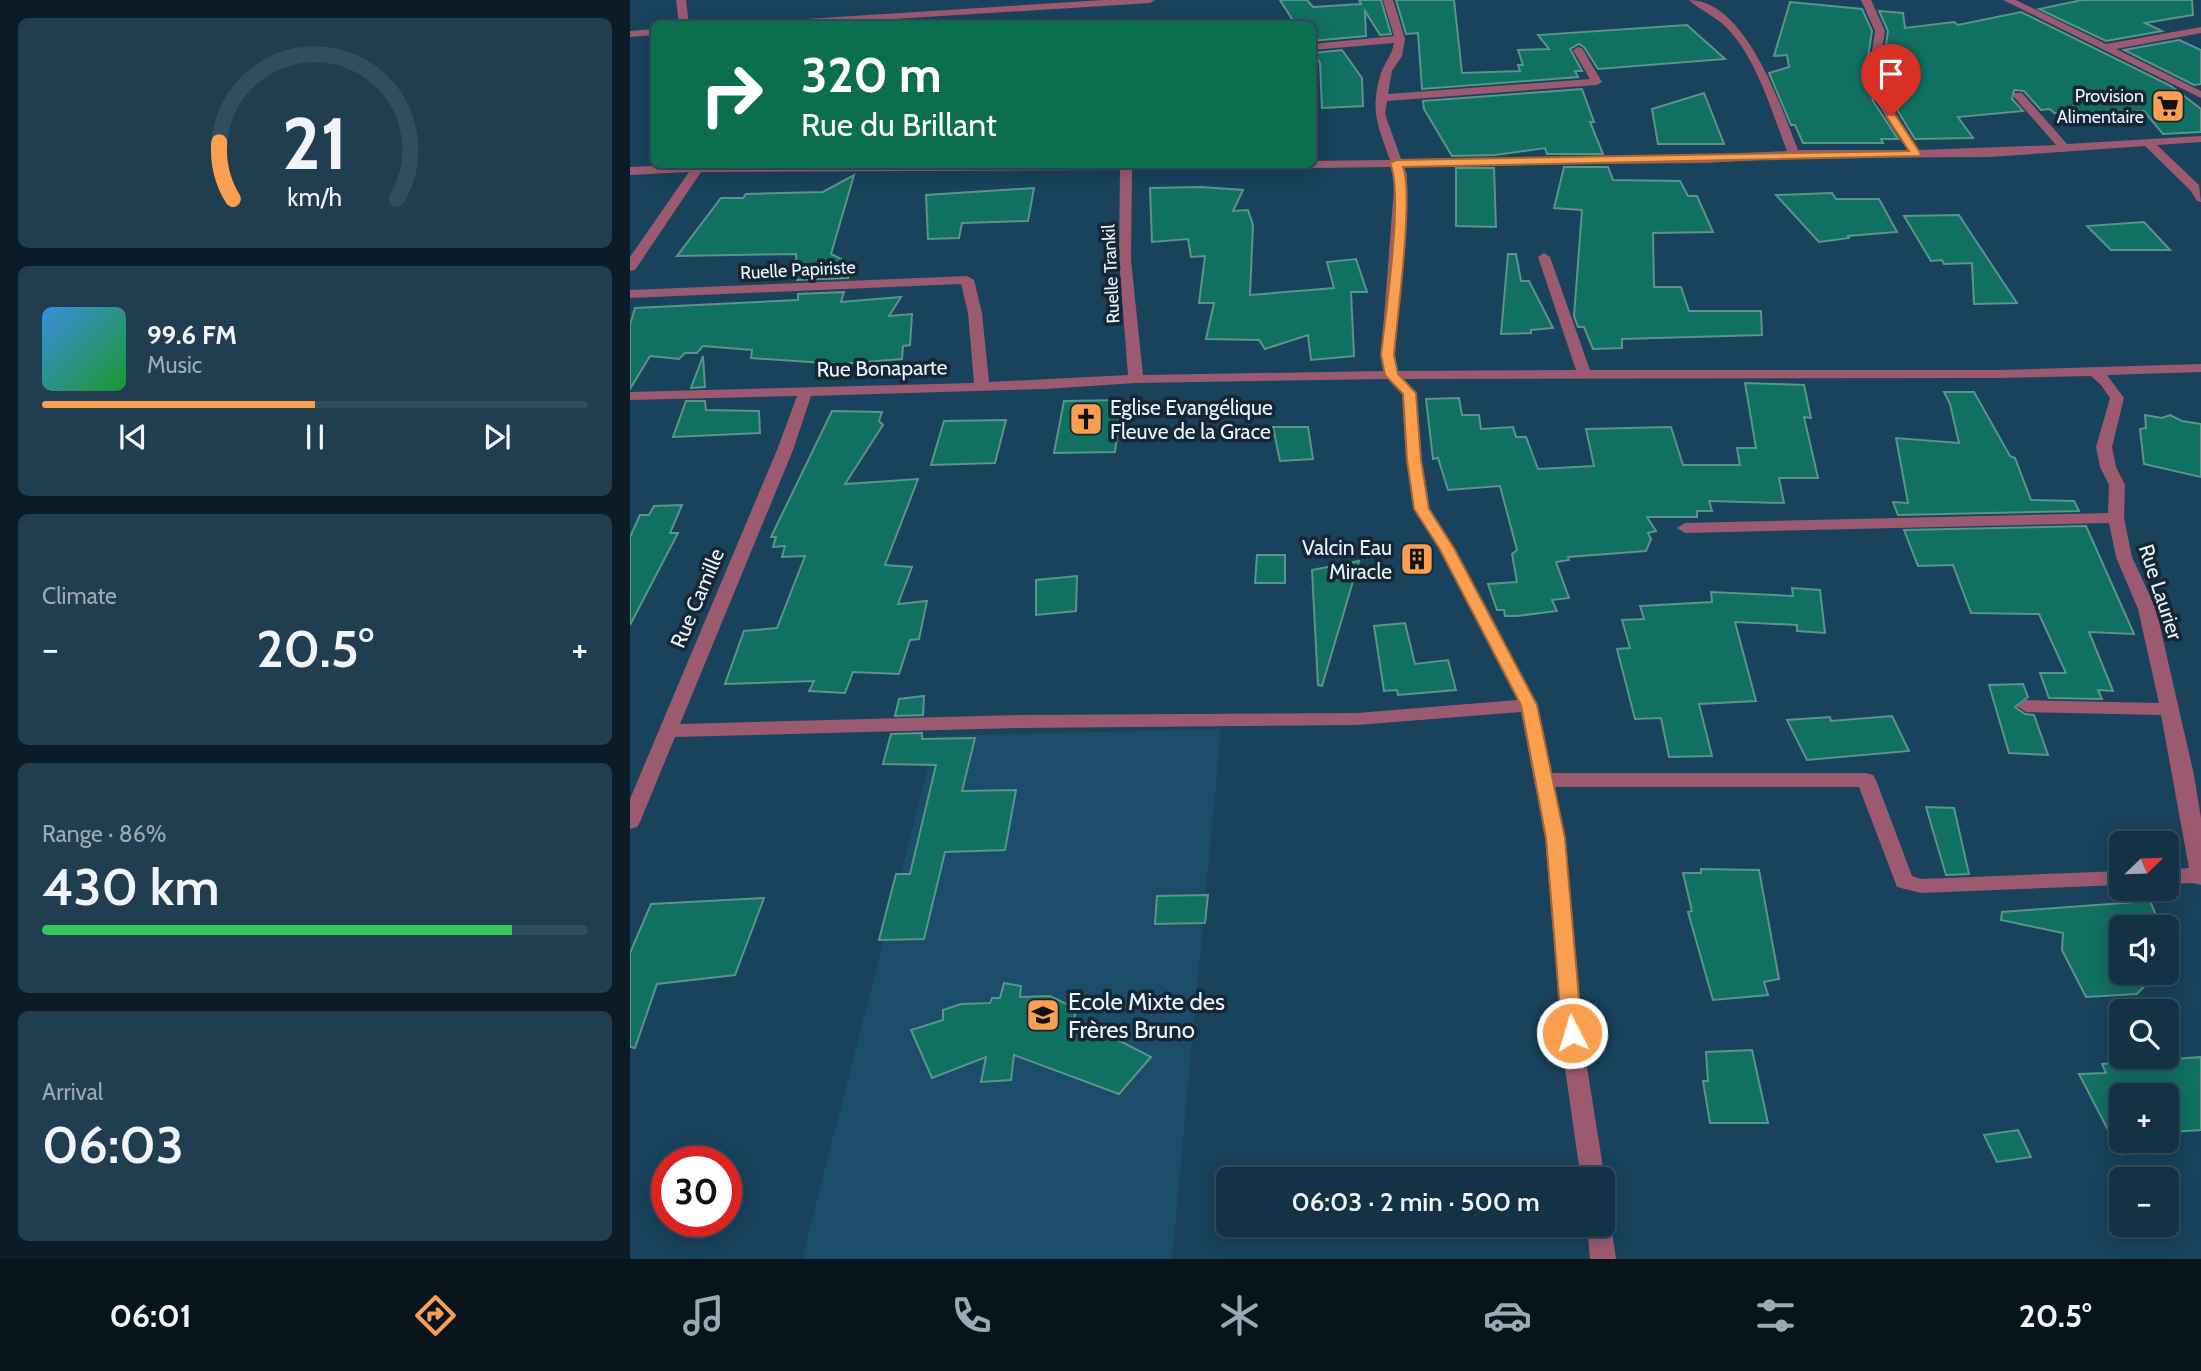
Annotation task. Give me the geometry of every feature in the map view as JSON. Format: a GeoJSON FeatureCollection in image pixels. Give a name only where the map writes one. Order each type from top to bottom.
{"type":"FeatureCollection","features":[{"type":"Feature","properties":{"kind":"street"},"geometry":{"type":"LineString","coordinates":[[681,0],[684,21]]}},
{"type":"Feature","properties":{"kind":"street"},"geometry":{"type":"LineString","coordinates":[[893,16],[897,0]]}},
{"type":"Feature","properties":{"kind":"street"},"geometry":{"type":"LineString","coordinates":[[830,21],[1045,3],[1150,0]]}},
{"type":"Feature","properties":{"kind":"street"},"geometry":{"type":"LineString","coordinates":[[1388,0],[1400,39],[1397,55],[1387,71],[1379,114],[1401,175],[1388,355],[1392,375],[1409,393],[1414,460],[1422,509],[1447,548],[1529,705],[1555,838],[1575,1061],[1591,1167]]}},
{"type":"Feature","properties":{"kind":"street"},"geometry":{"type":"LineString","coordinates":[[1694,0],[1732,26],[1740,36],[1794,154]]}},
{"type":"Feature","properties":{"kind":"street"},"geometry":{"type":"LineString","coordinates":[[1866,0],[1880,31],[1876,57],[1882,101],[1916,154]]}},
{"type":"Feature","properties":{"kind":"street"},"geometry":{"type":"LineString","coordinates":[[2008,0],[2201,95]]}},
{"type":"Feature","properties":{"kind":"street"},"geometry":{"type":"LineString","coordinates":[[2104,48],[2199,30]]}},
{"type":"Feature","properties":{"kind":"street"},"geometry":{"type":"LineString","coordinates":[[630,33],[651,32]]}},
{"type":"Feature","properties":{"kind":"street"},"geometry":{"type":"LineString","coordinates":[[1316,47],[1400,39]]}},
{"type":"Feature","properties":{"kind":"street"},"geometry":{"type":"LineString","coordinates":[[1380,98],[1597,82],[1578,50]]}},
{"type":"Feature","properties":{"kind":"street"},"geometry":{"type":"LineString","coordinates":[[2018,95],[2066,150]]}},
{"type":"Feature","properties":{"kind":"street"},"geometry":{"type":"LineString","coordinates":[[1316,164],[1706,159],[1794,154],[2066,150],[2201,139]]}},
{"type":"Feature","properties":{"kind":"street"},"geometry":{"type":"LineString","coordinates":[[2148,143],[2195,188],[2201,198]]}},
{"type":"Feature","properties":{"kind":"street"},"geometry":{"type":"LineString","coordinates":[[630,171],[671,168]]}},
{"type":"Feature","properties":{"kind":"street"},"geometry":{"type":"LineString","coordinates":[[630,267],[698,168]]}},
{"type":"Feature","properties":{"kind":"street","name":"Ruelle Trankil"},"geometry":{"type":"LineString","coordinates":[[1126,168],[1125,260],[1136,379]]}},
{"type":"Feature","properties":{"kind":"street"},"geometry":{"type":"LineString","coordinates":[[1544,257],[1585,376]]}},
{"type":"Feature","properties":{"kind":"street","name":"Ruelle Papiriste"},"geometry":{"type":"LineString","coordinates":[[630,294],[967,280],[975,313],[982,386]]}},
{"type":"Feature","properties":{"kind":"street","name":"Rue Bonaparte"},"geometry":{"type":"LineString","coordinates":[[630,396],[1136,379],[1392,375],[2095,372],[2201,368]]}},
{"type":"Feature","properties":{"kind":"street","name":"Rue Laurier"},"geometry":{"type":"LineString","coordinates":[[2095,372],[2107,382],[2117,398],[2104,447],[2108,467],[2117,485],[2116,518],[2124,557],[2147,609],[2170,709],[2201,876]]}},
{"type":"Feature","properties":{"kind":"street","name":"Rue Camille"},"geometry":{"type":"LineString","coordinates":[[630,822],[785,450],[802,406],[805,390]]}},
{"type":"Feature","properties":{"kind":"street"},"geometry":{"type":"LineString","coordinates":[[1685,528],[2116,518]]}},
{"type":"Feature","properties":{"kind":"street"},"geometry":{"type":"LineString","coordinates":[[667,731],[1068,721],[1334,719],[1454,715],[1529,705]]}},
{"type":"Feature","properties":{"kind":"street"},"geometry":{"type":"LineString","coordinates":[[2026,706],[2170,709]]}},
{"type":"Feature","properties":{"kind":"street"},"geometry":{"type":"LineString","coordinates":[[1543,780],[1866,780],[1904,882],[1922,886],[2109,878]]}},
{"type":"Feature","properties":{"kind":"street"},"geometry":{"type":"LineString","coordinates":[[2179,877],[2201,876]]}},
{"type":"Feature","properties":{"kind":"street"},"geometry":{"type":"LineString","coordinates":[[1601,1237],[1603,1259]]}},
{"type":"Feature","properties":{"kind":"shaded area"},"geometry":{"type":"Polygon","coordinates":[[[1221,729],[1172,1259],[802,1259],[936,736],[1221,729]]]}},
{"type":"Feature","properties":{"kind":"building"},"geometry":{"type":"Polygon","coordinates":[[[1280,0],[1307,0],[1313,7],[1361,4],[1359,0],[1381,0],[1391,34],[1380,35],[1365,11],[1366,36],[1316,41],[1316,21],[1293,21],[1280,0]]]}},
{"type":"Feature","properties":{"kind":"building"},"geometry":{"type":"Polygon","coordinates":[[[1396,0],[1454,0],[1462,73],[1520,71],[1518,65],[1523,65],[1518,50],[1549,49],[1538,35],[1687,25],[1725,59],[1598,69],[1584,47],[1579,44],[1570,49],[1582,71],[1575,71],[1578,77],[1422,89],[1418,33],[1406,34],[1396,0]]]}},
{"type":"Feature","properties":{"kind":"building"},"geometry":{"type":"Polygon","coordinates":[[[2082,0],[2192,0],[2193,15],[2145,23],[2162,31],[2106,41],[2039,9],[2082,0]]]}},
{"type":"Feature","properties":{"kind":"building"},"geometry":{"type":"Polygon","coordinates":[[[1790,2],[1862,9],[1872,31],[1868,57],[1873,101],[1898,139],[1881,139],[1883,143],[1803,143],[1795,125],[1791,125],[1769,73],[1789,67],[1787,55],[1774,56],[1790,2]]]}},
{"type":"Feature","properties":{"kind":"building"},"geometry":{"type":"Polygon","coordinates":[[[1879,11],[1903,13],[1905,28],[1954,22],[1958,25],[2021,12],[2171,86],[2201,109],[2201,132],[2163,134],[2144,111],[2054,113],[2050,109],[2041,110],[2024,91],[2014,90],[2012,99],[2023,111],[1958,117],[1973,138],[1915,139],[1891,100],[1884,57],[1888,31],[1879,11]]]}},
{"type":"Feature","properties":{"kind":"building"},"geometry":{"type":"Polygon","coordinates":[[[2179,40],[2201,50],[2201,84],[2194,85],[2124,50],[2179,40]]]}},
{"type":"Feature","properties":{"kind":"building"},"geometry":{"type":"Polygon","coordinates":[[[1342,50],[1362,78],[1363,106],[1322,108],[1320,63],[1316,53],[1342,50]]]}},
{"type":"Feature","properties":{"kind":"building"},"geometry":{"type":"Polygon","coordinates":[[[1582,89],[1594,122],[1590,122],[1603,154],[1547,154],[1545,148],[1495,155],[1452,156],[1424,109],[1423,101],[1582,89]]]}},
{"type":"Feature","properties":{"kind":"building"},"geometry":{"type":"Polygon","coordinates":[[[1704,93],[1724,144],[1658,144],[1652,109],[1704,93]]]}},
{"type":"Feature","properties":{"kind":"building"},"geometry":{"type":"Polygon","coordinates":[[[1564,167],[1608,167],[1613,180],[1680,181],[1688,196],[1697,196],[1713,232],[1653,233],[1654,287],[1681,287],[1689,311],[1761,311],[1762,335],[1622,339],[1622,348],[1593,349],[1584,327],[1578,327],[1574,316],[1582,210],[1554,208],[1564,167]]]}},
{"type":"Feature","properties":{"kind":"building"},"geometry":{"type":"Polygon","coordinates":[[[1456,168],[1494,168],[1496,227],[1456,226],[1456,168]]]}},
{"type":"Feature","properties":{"kind":"building"},"geometry":{"type":"Polygon","coordinates":[[[854,175],[831,254],[853,265],[848,278],[797,280],[796,254],[677,256],[721,198],[743,198],[746,194],[823,192],[854,175]]]}},
{"type":"Feature","properties":{"kind":"building"},"geometry":{"type":"Polygon","coordinates":[[[1034,188],[1028,221],[962,223],[959,238],[928,239],[926,195],[1034,188]]]}},
{"type":"Feature","properties":{"kind":"building"},"geometry":{"type":"Polygon","coordinates":[[[1150,188],[1243,190],[1233,211],[1248,210],[1253,225],[1250,295],[1334,288],[1327,262],[1356,259],[1367,292],[1351,292],[1354,356],[1311,360],[1308,335],[1265,349],[1259,340],[1206,339],[1214,303],[1199,303],[1205,256],[1191,257],[1188,239],[1152,242],[1150,188]]]}},
{"type":"Feature","properties":{"kind":"building"},"geometry":{"type":"Polygon","coordinates":[[[1832,193],[1836,199],[1879,199],[1897,232],[1848,236],[1849,238],[1819,242],[1776,195],[1832,193]]]}},
{"type":"Feature","properties":{"kind":"building"},"geometry":{"type":"Polygon","coordinates":[[[1959,215],[2017,303],[1974,304],[1972,263],[1944,264],[1942,260],[1931,261],[1904,216],[1959,215]]]}},
{"type":"Feature","properties":{"kind":"building"},"geometry":{"type":"Polygon","coordinates":[[[2144,222],[2170,250],[2111,250],[2087,226],[2144,222]]]}},
{"type":"Feature","properties":{"kind":"building"},"geometry":{"type":"Polygon","coordinates":[[[1508,254],[1516,254],[1521,281],[1529,281],[1553,328],[1531,330],[1531,333],[1501,334],[1508,254]]]}},
{"type":"Feature","properties":{"kind":"building"},"geometry":{"type":"Polygon","coordinates":[[[844,292],[841,302],[901,297],[889,316],[912,314],[910,345],[903,346],[902,359],[839,364],[751,358],[752,350],[703,346],[697,353],[685,353],[679,359],[650,356],[630,389],[630,325],[635,308],[798,300],[798,294],[844,292]]]}},
{"type":"Feature","properties":{"kind":"building"},"geometry":{"type":"Polygon","coordinates":[[[703,356],[705,387],[691,388],[703,356]]]}},
{"type":"Feature","properties":{"kind":"building"},"geometry":{"type":"Polygon","coordinates":[[[1745,383],[1804,385],[1811,418],[1804,417],[1818,478],[1779,478],[1784,503],[1709,501],[1712,511],[1697,511],[1697,517],[1647,517],[1656,531],[1648,533],[1651,539],[1646,551],[1568,557],[1569,560],[1556,562],[1569,598],[1552,600],[1557,611],[1505,616],[1504,610],[1497,610],[1488,584],[1517,582],[1512,554],[1517,550],[1500,486],[1448,490],[1438,458],[1433,459],[1426,399],[1459,398],[1462,415],[1479,415],[1481,429],[1513,427],[1516,437],[1526,437],[1538,469],[1594,466],[1586,429],[1671,427],[1683,465],[1740,465],[1737,448],[1756,448],[1745,383]]]}},
{"type":"Feature","properties":{"kind":"building"},"geometry":{"type":"Polygon","coordinates":[[[1944,392],[1974,392],[2010,456],[2015,458],[2031,500],[2074,501],[2079,511],[1898,515],[1893,502],[1908,503],[1896,438],[1959,443],[1950,404],[1944,392]]]}},
{"type":"Feature","properties":{"kind":"building"},"geometry":{"type":"Polygon","coordinates":[[[1122,400],[1115,452],[1054,453],[1064,401],[1122,400]]]}},
{"type":"Feature","properties":{"kind":"building"},"geometry":{"type":"Polygon","coordinates":[[[686,401],[705,401],[706,410],[759,411],[760,433],[673,437],[686,401]]]}},
{"type":"Feature","properties":{"kind":"building"},"geometry":{"type":"Polygon","coordinates":[[[832,411],[882,412],[879,421],[883,425],[845,484],[918,479],[885,565],[912,567],[898,604],[927,601],[919,639],[910,640],[899,674],[853,672],[845,693],[809,691],[814,681],[725,684],[744,631],[777,628],[805,556],[782,557],[785,546],[773,547],[776,537],[771,537],[832,411]]]}},
{"type":"Feature","properties":{"kind":"building"},"geometry":{"type":"Polygon","coordinates":[[[2145,415],[2162,418],[2170,415],[2182,421],[2201,424],[2201,477],[2144,464],[2140,429],[2146,428],[2145,415]]]}},
{"type":"Feature","properties":{"kind":"building"},"geometry":{"type":"Polygon","coordinates":[[[1006,420],[995,463],[931,465],[944,421],[1006,420]]]}},
{"type":"Feature","properties":{"kind":"building"},"geometry":{"type":"Polygon","coordinates":[[[1273,427],[1308,427],[1313,459],[1280,461],[1273,427]]]}},
{"type":"Feature","properties":{"kind":"building"},"geometry":{"type":"Polygon","coordinates":[[[682,505],[670,533],[678,533],[630,625],[630,537],[640,515],[649,515],[654,506],[682,505]]]}},
{"type":"Feature","properties":{"kind":"building"},"geometry":{"type":"Polygon","coordinates":[[[2086,526],[2134,634],[2089,632],[2113,691],[2098,690],[2102,699],[2049,698],[2040,673],[2066,673],[2039,614],[1971,613],[1953,565],[1918,566],[1904,530],[2086,526]]]}},
{"type":"Feature","properties":{"kind":"building"},"geometry":{"type":"Polygon","coordinates":[[[1257,555],[1285,555],[1285,583],[1255,583],[1257,555]]]}},
{"type":"Feature","properties":{"kind":"building"},"geometry":{"type":"Polygon","coordinates":[[[1359,561],[1322,686],[1318,685],[1312,570],[1359,561]]]}},
{"type":"Feature","properties":{"kind":"building"},"geometry":{"type":"Polygon","coordinates":[[[1077,576],[1076,611],[1036,615],[1036,580],[1077,576]]]}},
{"type":"Feature","properties":{"kind":"building"},"geometry":{"type":"Polygon","coordinates":[[[1792,588],[1820,590],[1825,633],[1797,631],[1797,625],[1735,622],[1756,701],[1699,704],[1712,756],[1669,757],[1661,718],[1635,719],[1617,649],[1630,648],[1622,620],[1644,619],[1640,606],[1712,602],[1711,592],[1793,596],[1792,588]]]}},
{"type":"Feature","properties":{"kind":"building"},"geometry":{"type":"Polygon","coordinates":[[[1405,623],[1415,664],[1448,660],[1456,690],[1398,695],[1397,690],[1384,691],[1374,626],[1405,623]]]}},
{"type":"Feature","properties":{"kind":"building"},"geometry":{"type":"Polygon","coordinates":[[[2023,684],[2028,697],[2015,707],[2025,714],[2034,715],[2048,755],[2009,753],[1989,685],[2023,684]]]}},
{"type":"Feature","properties":{"kind":"building"},"geometry":{"type":"Polygon","coordinates":[[[924,696],[923,715],[895,716],[899,699],[924,696]]]}},
{"type":"Feature","properties":{"kind":"building"},"geometry":{"type":"Polygon","coordinates":[[[1892,716],[1909,751],[1807,760],[1787,720],[1830,717],[1831,721],[1892,716]]]}},
{"type":"Feature","properties":{"kind":"building"},"geometry":{"type":"Polygon","coordinates":[[[922,733],[922,739],[975,738],[962,791],[1016,790],[1005,850],[945,852],[924,939],[879,940],[896,874],[910,874],[936,765],[883,764],[891,734],[922,733]]]}},
{"type":"Feature","properties":{"kind":"building"},"geometry":{"type":"Polygon","coordinates":[[[1926,807],[1954,808],[1969,874],[1946,875],[1926,807]]]}},
{"type":"Feature","properties":{"kind":"building"},"geometry":{"type":"Polygon","coordinates":[[[1701,869],[1759,870],[1779,979],[1764,982],[1768,995],[1713,1000],[1688,912],[1692,911],[1683,873],[1701,873],[1701,869]]]}},
{"type":"Feature","properties":{"kind":"building"},"geometry":{"type":"Polygon","coordinates":[[[1208,895],[1205,923],[1155,924],[1157,896],[1208,895]]]}},
{"type":"Feature","properties":{"kind":"building"},"geometry":{"type":"Polygon","coordinates":[[[764,898],[735,975],[657,984],[635,1048],[630,1047],[630,953],[651,904],[764,898]]]}},
{"type":"Feature","properties":{"kind":"building"},"geometry":{"type":"Polygon","coordinates":[[[2150,901],[2156,915],[2109,915],[2109,985],[2146,985],[2137,994],[2086,997],[2062,950],[2063,933],[2001,920],[2002,912],[2150,901]]]}},
{"type":"Feature","properties":{"kind":"building"},"geometry":{"type":"Polygon","coordinates":[[[1004,983],[1021,986],[1020,997],[1050,996],[1077,1009],[1073,1021],[1099,1030],[1151,1057],[1119,1094],[1014,1055],[1011,1080],[981,1082],[986,1057],[932,1078],[911,1030],[943,1020],[943,1010],[961,1004],[990,1003],[992,998],[1000,998],[1004,983]]]}},
{"type":"Feature","properties":{"kind":"building"},"geometry":{"type":"Polygon","coordinates":[[[1752,1050],[1768,1123],[1710,1123],[1703,1081],[1708,1081],[1706,1052],[1752,1050]]]}},
{"type":"Feature","properties":{"kind":"building"},"geometry":{"type":"Polygon","coordinates":[[[2201,1057],[2201,1130],[2179,1132],[2179,1083],[2109,1083],[2109,1132],[2079,1074],[2106,1073],[2102,1064],[2109,1064],[2109,1069],[2179,1069],[2179,1059],[2201,1057]]]}},
{"type":"Feature","properties":{"kind":"building"},"geometry":{"type":"Polygon","coordinates":[[[2018,1130],[2031,1157],[1997,1162],[1984,1135],[2018,1130]]]}},
{"type":"Feature","properties":{"kind":"place","name":"Provision Alimentaire"},"geometry":{"type":"Point","coordinates":[2168,106]}},
{"type":"Feature","properties":{"kind":"place","name":"Eglise Evangélique Fleuve de la Grace"},"geometry":{"type":"Point","coordinates":[1086,419]}},
{"type":"Feature","properties":{"kind":"place","name":"Valcin Eau Miracle"},"geometry":{"type":"Point","coordinates":[1417,559]}},
{"type":"Feature","properties":{"kind":"place","name":"Ecole Mixte des Frères Bruno"},"geometry":{"type":"Point","coordinates":[1043,1015]}},
{"type":"Feature","properties":{"kind":"route"},"geometry":{"type":"LineString","coordinates":[[1572,1033],[1555,838],[1529,705],[1447,548],[1422,509],[1414,460],[1409,393],[1392,375],[1388,355],[1395,245],[1401,203],[1401,175],[1396,163],[1706,159],[1794,154],[1916,154],[1891,116]]}}]}
